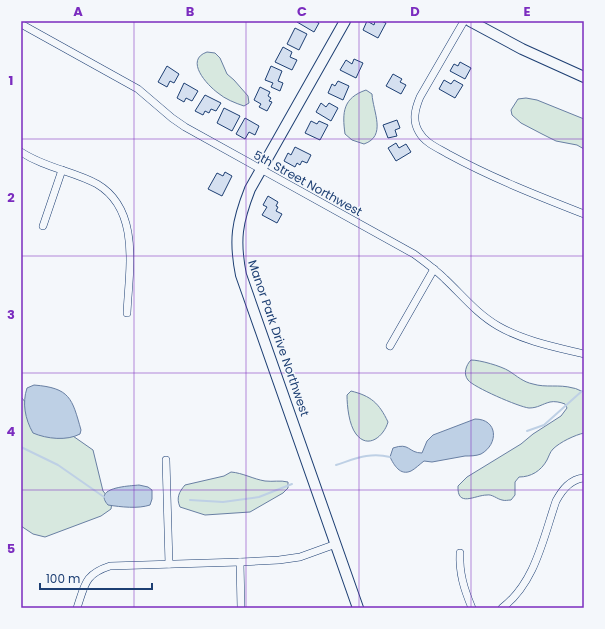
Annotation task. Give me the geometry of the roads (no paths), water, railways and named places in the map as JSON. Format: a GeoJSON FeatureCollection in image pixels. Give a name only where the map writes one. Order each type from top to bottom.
{"type":"FeatureCollection","features":[{"type":"Feature","properties":{"kind":"street","name":"Manor Park Drive Northwest"},"geometry":{"type":"LineString","coordinates":[[345,21],[250,189],[241,215],[237,243],[241,275],[358,608]]}},
{"type":"Feature","properties":{"kind":"street"},"geometry":{"type":"LineString","coordinates":[[464,21],[420,97],[415,113],[415,119],[417,128],[422,137],[432,145],[488,174],[584,214]]}},
{"type":"Feature","properties":{"kind":"street"},"geometry":{"type":"LineString","coordinates":[[470,21],[522,49],[584,77]]}},
{"type":"Feature","properties":{"kind":"street","name":"5th Street Northwest"},"geometry":{"type":"LineString","coordinates":[[21,24],[122,79],[151,99],[172,118],[185,127],[414,254],[434,269],[474,309],[497,325],[517,336],[584,354]]}},
{"type":"Feature","properties":{"kind":"street"},"geometry":{"type":"LineString","coordinates":[[21,152],[42,164],[97,184],[108,192],[122,210],[126,220],[129,238],[127,313]]}},
{"type":"Feature","properties":{"kind":"street"},"geometry":{"type":"LineString","coordinates":[[43,226],[62,170]]}},
{"type":"Feature","properties":{"kind":"street"},"geometry":{"type":"LineString","coordinates":[[390,346],[434,269]]}},
{"type":"Feature","properties":{"kind":"street"},"geometry":{"type":"LineString","coordinates":[[166,460],[169,564]]}},
{"type":"Feature","properties":{"kind":"street"},"geometry":{"type":"LineString","coordinates":[[502,608],[513,600],[520,592],[533,568],[556,501],[561,493],[566,486],[573,481],[584,478]]}},
{"type":"Feature","properties":{"kind":"street"},"geometry":{"type":"LineString","coordinates":[[77,608],[90,576],[103,568],[110,566],[123,564],[240,562],[293,558],[336,544]]}},
{"type":"Feature","properties":{"kind":"street"},"geometry":{"type":"LineString","coordinates":[[460,553],[460,574],[472,608]]}},
{"type":"Feature","properties":{"kind":"street"},"geometry":{"type":"LineString","coordinates":[[240,562],[241,608]]}},
{"type":"Feature","properties":{"kind":"water"},"geometry":{"type":"Polygon","coordinates":[[[34,385],[46,386],[55,389],[68,397],[75,410],[81,430],[80,434],[69,438],[57,438],[44,437],[33,433],[26,417],[25,394],[27,388],[34,385]]]}},
{"type":"Feature","properties":{"kind":"water"},"geometry":{"type":"Polygon","coordinates":[[[475,419],[483,420],[492,427],[493,439],[491,444],[487,450],[481,454],[432,462],[424,461],[413,470],[407,472],[398,469],[390,457],[393,448],[399,446],[406,447],[417,453],[422,453],[427,441],[433,435],[475,419]]]}},
{"type":"Feature","properties":{"kind":"water"},"geometry":{"type":"Polygon","coordinates":[[[139,485],[148,487],[152,490],[150,505],[135,507],[113,506],[108,505],[104,499],[105,494],[108,491],[121,487],[139,485]]]}},
{"type":"Feature","properties":{"kind":"waterway"},"geometry":{"type":"LineString","coordinates":[[527,431],[544,425],[582,391]]}},
{"type":"Feature","properties":{"kind":"waterway"},"geometry":{"type":"LineString","coordinates":[[21,447],[58,465],[104,497]]}},
{"type":"Feature","properties":{"kind":"waterway"},"geometry":{"type":"LineString","coordinates":[[336,465],[375,455],[390,457]]}},
{"type":"Feature","properties":{"kind":"waterway"},"geometry":{"type":"LineString","coordinates":[[190,500],[223,502],[259,497],[292,484]]}}]}
